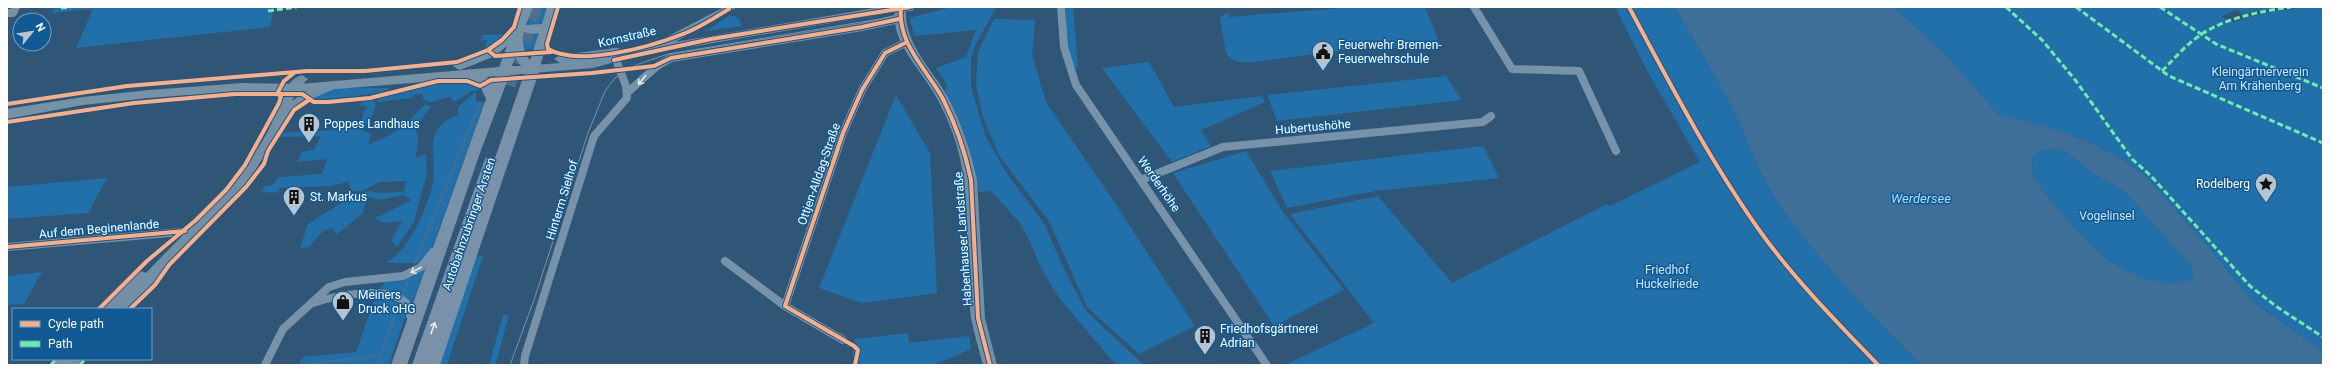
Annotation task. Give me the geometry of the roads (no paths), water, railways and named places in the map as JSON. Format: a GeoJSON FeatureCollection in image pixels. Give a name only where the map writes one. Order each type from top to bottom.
{"type":"FeatureCollection","features":[{"type":"Feature","properties":{"kind":"highway"},"geometry":{"type":"LineString","coordinates":[[432,365],[531,64]]}},
{"type":"Feature","properties":{"kind":"highway"},"geometry":{"type":"LineString","coordinates":[[465,70],[486,83],[493,98]]}},
{"type":"Feature","properties":{"kind":"highway"},"geometry":{"type":"LineString","coordinates":[[399,365],[493,98],[509,76]]}},
{"type":"Feature","properties":{"kind":"highway","name":"Autobahnzubringer Arsten"},"geometry":{"type":"LineString","coordinates":[[407,365],[509,76]]}},
{"type":"Feature","properties":{"kind":"highway","name":"Autobahnzubringer Arsten"},"geometry":{"type":"LineString","coordinates":[[420,365],[509,76]]}},
{"type":"Feature","properties":{"kind":"main road"},"geometry":{"type":"LineString","coordinates":[[509,76],[519,29],[527,7]]}},
{"type":"Feature","properties":{"kind":"main road"},"geometry":{"type":"LineString","coordinates":[[298,85],[465,70],[509,76],[531,64],[554,7]]}},
{"type":"Feature","properties":{"kind":"main road"},"geometry":{"type":"LineString","coordinates":[[7,114],[124,96],[243,87],[337,84],[465,70],[492,53],[519,29],[532,30],[546,27]]}},
{"type":"Feature","properties":{"kind":"main road"},"geometry":{"type":"LineString","coordinates":[[519,29],[518,50],[531,64]]}},
{"type":"Feature","properties":{"kind":"street","name":"Kornstraße"},"geometry":{"type":"LineString","coordinates":[[613,56],[639,53],[670,42],[732,7]]}},
{"type":"Feature","properties":{"kind":"street"},"geometry":{"type":"LineString","coordinates":[[639,53],[711,39],[901,7],[910,7]]}},
{"type":"Feature","properties":{"kind":"street","name":"Habenhauser Landstraße"},"geometry":{"type":"LineString","coordinates":[[901,7],[899,19],[905,43],[936,86],[954,122],[967,158],[971,180],[978,318],[990,365]]}},
{"type":"Feature","properties":{"kind":"street","name":"Werderhöhe"},"geometry":{"type":"LineString","coordinates":[[1061,7],[1063,39],[1069,71],[1084,98],[1266,364]]}},
{"type":"Feature","properties":{"kind":"street"},"geometry":{"type":"LineString","coordinates":[[1474,7],[1512,69],[1579,71],[1616,151]]}},
{"type":"Feature","properties":{"kind":"street","name":"Hinterm Sielhof"},"geometry":{"type":"LineString","coordinates":[[524,365],[525,356],[594,136],[598,129],[627,98],[628,92],[637,87],[652,68],[671,58],[862,27],[899,19]]}},
{"type":"Feature","properties":{"kind":"street","name":"Kornstraße"},"geometry":{"type":"LineString","coordinates":[[531,64],[593,64],[682,34]]}},
{"type":"Feature","properties":{"kind":"street"},"geometry":{"type":"LineString","coordinates":[[682,34],[696,38],[711,39]]}},
{"type":"Feature","properties":{"kind":"street","name":"Ottjen-Alldag-Straße"},"geometry":{"type":"LineString","coordinates":[[784,306],[843,133],[862,90],[886,53],[905,43]]}},
{"type":"Feature","properties":{"kind":"street"},"geometry":{"type":"LineString","coordinates":[[613,56],[628,92]]}},
{"type":"Feature","properties":{"kind":"street"},"geometry":{"type":"LineString","coordinates":[[282,117],[305,97],[337,84]]}},
{"type":"Feature","properties":{"kind":"street"},"geometry":{"type":"LineString","coordinates":[[122,308],[191,233],[224,202],[244,179],[271,138],[298,85]]}},
{"type":"Feature","properties":{"kind":"street","name":"Hubertushöhe"},"geometry":{"type":"LineString","coordinates":[[1141,180],[1223,147],[1384,133],[1483,122],[1491,116]]}},
{"type":"Feature","properties":{"kind":"street"},"geometry":{"type":"LineString","coordinates":[[265,365],[283,329],[329,287],[345,282],[403,276],[421,267],[431,257],[441,231],[451,215]]}},
{"type":"Feature","properties":{"kind":"street"},"geometry":{"type":"LineString","coordinates":[[110,308],[156,261],[191,233]]}},
{"type":"Feature","properties":{"kind":"street","name":"Auf dem Beginenlande"},"geometry":{"type":"LineString","coordinates":[[7,247],[191,233]]}},
{"type":"Feature","properties":{"kind":"street"},"geometry":{"type":"LineString","coordinates":[[725,261],[784,306],[843,340]]}},
{"type":"Feature","properties":{"kind":"street"},"geometry":{"type":"LineString","coordinates":[[364,295],[375,287],[374,282],[370,280]]}},
{"type":"Feature","properties":{"kind":"street"},"geometry":{"type":"LineString","coordinates":[[340,297],[345,282]]}},
{"type":"Feature","properties":{"kind":"street"},"geometry":{"type":"LineString","coordinates":[[309,304],[325,298],[390,295],[402,299],[410,311],[412,326]]}},
{"type":"Feature","properties":{"kind":"water","name":"Werdersee"},"geometry":{"type":"Polygon","coordinates":[[[1675,7],[1894,7],[1949,58],[1998,114],[2061,131],[2089,142],[2125,161],[2145,176],[2205,243],[2255,304],[2323,351],[2323,365],[1921,365],[1864,306],[1792,223],[1771,192],[1733,109],[1675,7]],[[2053,149],[2040,151],[2033,156],[2033,175],[2047,196],[2094,248],[2120,268],[2152,280],[2174,283],[2185,282],[2193,278],[2193,268],[2125,192],[2089,171],[2068,153],[2053,149]]]}},
{"type":"Feature","properties":{"kind":"waterway"},"geometry":{"type":"LineString","coordinates":[[415,263],[480,103]]}},
{"type":"Feature","properties":{"kind":"waterway"},"geometry":{"type":"LineString","coordinates":[[404,291],[409,279]]}},
{"type":"Feature","properties":{"kind":"waterway"},"geometry":{"type":"LineString","coordinates":[[377,365],[399,305]]}},
{"type":"Feature","properties":{"kind":"waterway"},"geometry":{"type":"LineString","coordinates":[[304,365],[380,355]]}},
{"type":"Feature","properties":{"kind":"tunnel"},"geometry":{"type":"LineString","coordinates":[[508,85],[535,7]]}},
{"type":"Feature","properties":{"kind":"tram line"},"geometry":{"type":"LineString","coordinates":[[510,365],[534,300],[588,133],[605,91],[615,78],[633,66],[668,54],[880,19],[893,16],[908,7]]}},
{"type":"Feature","properties":{"kind":"place","name":"Feuerwehr Bremen- Feuerwehrschule"},"geometry":{"type":"Point","coordinates":[1323,72]}},
{"type":"Feature","properties":{"kind":"place","name":"Poppes Landhaus"},"geometry":{"type":"Point","coordinates":[309,144]}},
{"type":"Feature","properties":{"kind":"place","name":"Rodelberg"},"geometry":{"type":"Point","coordinates":[2266,204]}},
{"type":"Feature","properties":{"kind":"place","name":"St. Markus"},"geometry":{"type":"Point","coordinates":[294,216]}},
{"type":"Feature","properties":{"kind":"place","name":"Meiners Druck oHG"},"geometry":{"type":"Point","coordinates":[343,322]}},
{"type":"Feature","properties":{"kind":"place","name":"Friedhofsgärtnerei Adrian"},"geometry":{"type":"Point","coordinates":[1205,356]}},
{"type":"Feature","properties":{"kind":"park label","name":"Kleingärtnerverein Am Krähenberg"},"geometry":{"type":"Point","coordinates":[2260,79]}},
{"type":"Feature","properties":{"kind":"park label","name":"Vogelinsel"},"geometry":{"type":"Point","coordinates":[2107,216]}},
{"type":"Feature","properties":{"kind":"park label","name":"Friedhof Huckelriede"},"geometry":{"type":"Point","coordinates":[1667,277]}}]}
